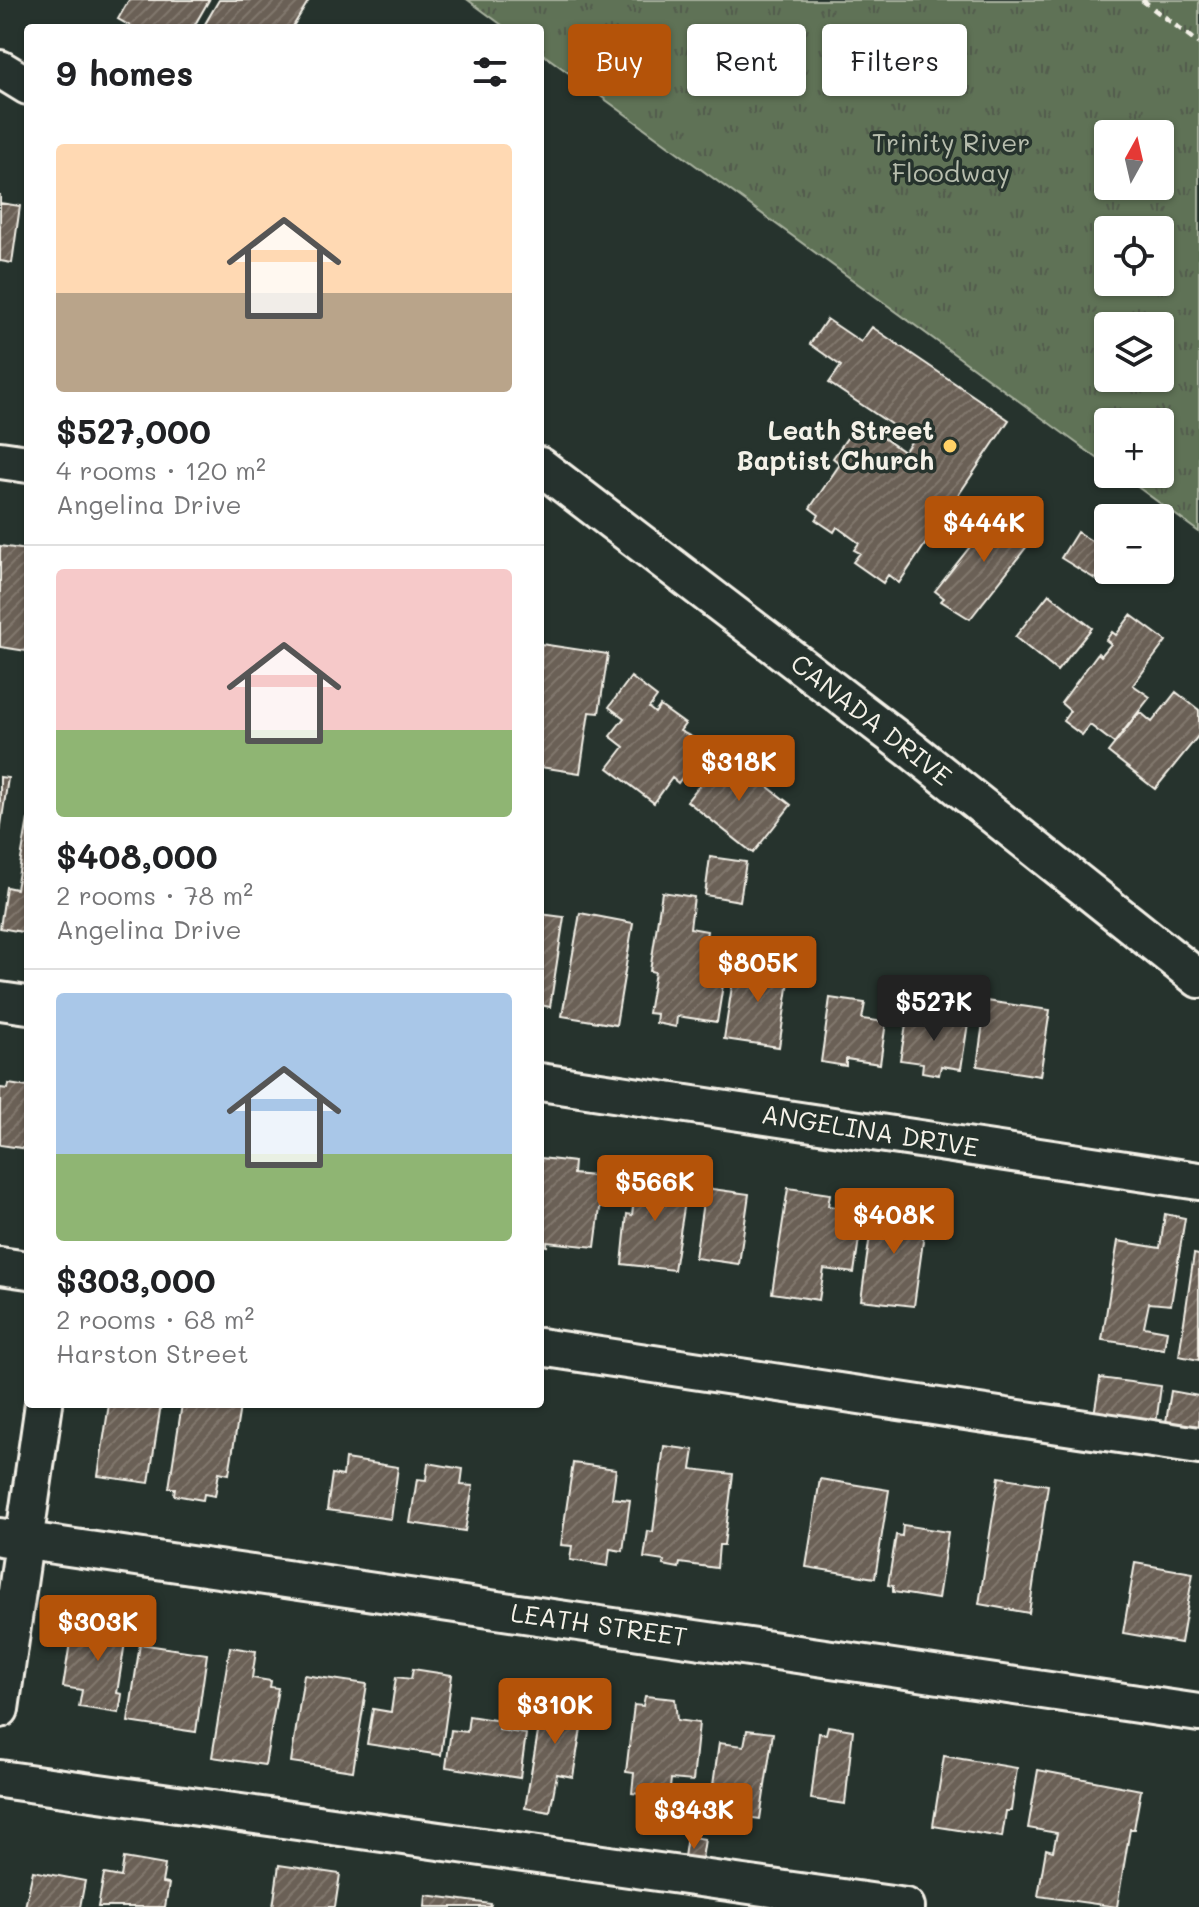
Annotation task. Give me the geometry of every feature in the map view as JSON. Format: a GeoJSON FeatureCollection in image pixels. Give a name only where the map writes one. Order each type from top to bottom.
{"type":"FeatureCollection","features":[{"type":"Feature","properties":{"kind":"street"},"geometry":{"type":"LineString","coordinates":[[0,69],[24,84]]}},
{"type":"Feature","properties":{"kind":"street"},"geometry":{"type":"LineString","coordinates":[[0,460],[24,463]]}},
{"type":"Feature","properties":{"kind":"street","name":"CANADA DRIVE"},"geometry":{"type":"LineString","coordinates":[[545,477],[914,752],[1199,979]]}},
{"type":"Feature","properties":{"kind":"street"},"geometry":{"type":"LineString","coordinates":[[0,1001],[24,1004]]}},
{"type":"Feature","properties":{"kind":"street","name":"ANGELINA DRIVE"},"geometry":{"type":"LineString","coordinates":[[544,1083],[1199,1181]]}},
{"type":"Feature","properties":{"kind":"street"},"geometry":{"type":"LineString","coordinates":[[0,1266],[24,1269]]}},
{"type":"Feature","properties":{"kind":"street"},"geometry":{"type":"LineString","coordinates":[[544,1348],[1199,1446]]}},
{"type":"Feature","properties":{"kind":"street"},"geometry":{"type":"LineString","coordinates":[[0,1709],[12,1539],[43,1408]]}},
{"type":"Feature","properties":{"kind":"street","name":"LEATH STREET"},"geometry":{"type":"LineString","coordinates":[[12,1539],[1199,1713]]}},
{"type":"Feature","properties":{"kind":"street"},"geometry":{"type":"LineString","coordinates":[[0,1779],[906,1907]]}},
{"type":"Feature","properties":{"kind":"path"},"geometry":{"type":"LineString","coordinates":[[1142,0],[1199,43]]}},
{"type":"Feature","properties":{"kind":"green space","name":"Trinity River Floodway"},"geometry":{"type":"Polygon","coordinates":[[[468,0],[1199,0],[1199,532],[1174,514],[1174,504],[1161,504],[1139,488],[1174,488],[1174,408],[1094,408],[1094,456],[600,96],[671,96],[671,24],[568,24],[568,72],[544,55],[544,24],[501,24],[468,0]]]}},
{"type":"Feature","properties":{"kind":"building"},"geometry":{"type":"Polygon","coordinates":[[[129,0],[209,0],[195,24],[127,24],[118,19],[129,0]]]}},
{"type":"Feature","properties":{"kind":"building"},"geometry":{"type":"Polygon","coordinates":[[[219,0],[309,0],[294,24],[205,24],[219,0]]]}},
{"type":"Feature","properties":{"kind":"building"},"geometry":{"type":"Polygon","coordinates":[[[0,203],[20,206],[12,263],[0,261],[0,203]]]}},
{"type":"Feature","properties":{"kind":"building","name":"Leath Street Baptist Church"},"geometry":{"type":"Polygon","coordinates":[[[827,319],[861,342],[872,327],[1009,420],[899,583],[888,575],[883,583],[853,562],[860,553],[854,550],[859,543],[837,527],[834,532],[816,520],[819,515],[810,508],[840,464],[833,458],[859,421],[904,452],[913,439],[829,383],[841,366],[810,344],[827,319]]]}},
{"type":"Feature","properties":{"kind":"building"},"geometry":{"type":"Polygon","coordinates":[[[1000,509],[1035,536],[970,619],[941,601],[944,598],[935,591],[1000,509]]]}},
{"type":"Feature","properties":{"kind":"building"},"geometry":{"type":"Polygon","coordinates":[[[1077,532],[1094,542],[1094,578],[1061,558],[1077,532]]]}},
{"type":"Feature","properties":{"kind":"building"},"geometry":{"type":"Polygon","coordinates":[[[0,546],[24,549],[24,651],[0,647],[0,546]]]}},
{"type":"Feature","properties":{"kind":"building"},"geometry":{"type":"Polygon","coordinates":[[[1049,594],[1092,628],[1057,671],[1015,637],[1049,594]]]}},
{"type":"Feature","properties":{"kind":"building"},"geometry":{"type":"Polygon","coordinates":[[[1131,615],[1166,641],[1133,685],[1150,697],[1114,743],[1090,725],[1082,735],[1063,721],[1070,711],[1061,703],[1098,653],[1101,656],[1111,644],[1106,640],[1112,632],[1116,635],[1131,615]]]}},
{"type":"Feature","properties":{"kind":"building"},"geometry":{"type":"Polygon","coordinates":[[[544,644],[608,654],[599,713],[589,712],[580,773],[544,768],[544,644]]]}},
{"type":"Feature","properties":{"kind":"building"},"geometry":{"type":"Polygon","coordinates":[[[631,677],[657,697],[649,708],[655,713],[660,706],[685,724],[680,731],[703,743],[700,747],[703,749],[678,783],[672,778],[654,803],[608,768],[624,747],[610,736],[624,718],[609,707],[631,677]]]}},
{"type":"Feature","properties":{"kind":"building"},"geometry":{"type":"Polygon","coordinates":[[[1176,692],[1199,710],[1199,735],[1155,789],[1108,752],[1140,712],[1152,722],[1176,692]]]}},
{"type":"Feature","properties":{"kind":"building"},"geometry":{"type":"Polygon","coordinates":[[[725,753],[791,805],[753,853],[687,801],[725,753]]]}},
{"type":"Feature","properties":{"kind":"building"},"geometry":{"type":"Polygon","coordinates":[[[0,777],[8,778],[0,832],[0,777]]]}},
{"type":"Feature","properties":{"kind":"building"},"geometry":{"type":"Polygon","coordinates":[[[24,842],[24,932],[0,928],[6,887],[16,889],[24,842]]]}},
{"type":"Feature","properties":{"kind":"building"},"geometry":{"type":"Polygon","coordinates":[[[710,857],[746,862],[740,901],[705,895],[710,857]]]}},
{"type":"Feature","properties":{"kind":"building"},"geometry":{"type":"Polygon","coordinates":[[[662,892],[694,897],[690,928],[707,931],[702,962],[726,966],[717,1022],[677,1016],[676,1027],[656,1023],[657,1014],[648,1013],[655,972],[650,971],[662,892]]]}},
{"type":"Feature","properties":{"kind":"building"},"geometry":{"type":"Polygon","coordinates":[[[580,913],[633,923],[616,1025],[562,1016],[580,913]]]}},
{"type":"Feature","properties":{"kind":"building"},"geometry":{"type":"Polygon","coordinates":[[[544,914],[564,917],[550,1007],[544,1006],[544,914]]]}},
{"type":"Feature","properties":{"kind":"building"},"geometry":{"type":"Polygon","coordinates":[[[736,960],[791,968],[779,1047],[724,1039],[736,960]]]}},
{"type":"Feature","properties":{"kind":"building"},"geometry":{"type":"Polygon","coordinates":[[[830,998],[865,1003],[862,1019],[886,1022],[880,1064],[846,1059],[846,1066],[821,1062],[830,998]]]}},
{"type":"Feature","properties":{"kind":"building"},"geometry":{"type":"Polygon","coordinates":[[[986,1001],[1050,1010],[1040,1076],[977,1066],[986,1001]]]}},
{"type":"Feature","properties":{"kind":"building"},"geometry":{"type":"Polygon","coordinates":[[[908,1014],[968,1023],[961,1069],[941,1066],[939,1075],[922,1072],[923,1063],[900,1060],[908,1014]]]}},
{"type":"Feature","properties":{"kind":"building"},"geometry":{"type":"Polygon","coordinates":[[[9,1084],[24,1086],[24,1148],[0,1145],[0,1088],[8,1089],[9,1084]]]}},
{"type":"Feature","properties":{"kind":"building"},"geometry":{"type":"Polygon","coordinates":[[[544,1158],[574,1162],[573,1174],[604,1177],[595,1247],[547,1242],[547,1246],[544,1246],[544,1158]]]}},
{"type":"Feature","properties":{"kind":"building"},"geometry":{"type":"Polygon","coordinates":[[[651,1172],[665,1174],[665,1180],[688,1183],[674,1270],[622,1264],[627,1214],[632,1215],[637,1178],[650,1180],[651,1172]]]}},
{"type":"Feature","properties":{"kind":"building"},"geometry":{"type":"Polygon","coordinates":[[[705,1188],[749,1194],[739,1264],[695,1258],[705,1188]]]}},
{"type":"Feature","properties":{"kind":"building"},"geometry":{"type":"Polygon","coordinates":[[[788,1188],[830,1194],[828,1206],[863,1211],[854,1273],[824,1269],[819,1300],[772,1293],[788,1188]]]}},
{"type":"Feature","properties":{"kind":"building"},"geometry":{"type":"Polygon","coordinates":[[[874,1206],[927,1212],[914,1306],[861,1300],[874,1206]]]}},
{"type":"Feature","properties":{"kind":"building"},"geometry":{"type":"Polygon","coordinates":[[[1165,1214],[1185,1218],[1171,1305],[1149,1303],[1144,1327],[1167,1331],[1164,1349],[1102,1340],[1118,1241],[1160,1248],[1165,1214]]]}},
{"type":"Feature","properties":{"kind":"building"},"geometry":{"type":"Polygon","coordinates":[[[1194,1254],[1199,1255],[1199,1360],[1179,1356],[1194,1254]]]}},
{"type":"Feature","properties":{"kind":"building"},"geometry":{"type":"Polygon","coordinates":[[[1100,1378],[1161,1386],[1156,1424],[1094,1415],[1100,1378]]]}},
{"type":"Feature","properties":{"kind":"building"},"geometry":{"type":"Polygon","coordinates":[[[1171,1391],[1199,1396],[1199,1433],[1165,1428],[1171,1391]]]}},
{"type":"Feature","properties":{"kind":"building"},"geometry":{"type":"Polygon","coordinates":[[[108,1408],[160,1408],[149,1483],[98,1476],[108,1408]]]}},
{"type":"Feature","properties":{"kind":"building"},"geometry":{"type":"Polygon","coordinates":[[[181,1408],[240,1408],[229,1474],[219,1472],[215,1496],[204,1494],[203,1500],[174,1495],[175,1488],[169,1488],[181,1408]]]}},
{"type":"Feature","properties":{"kind":"building"},"geometry":{"type":"Polygon","coordinates":[[[664,1446],[694,1450],[691,1469],[733,1474],[724,1545],[719,1545],[717,1568],[680,1563],[679,1568],[663,1565],[664,1561],[644,1558],[648,1531],[653,1532],[664,1446]]]}},
{"type":"Feature","properties":{"kind":"building"},"geometry":{"type":"Polygon","coordinates":[[[345,1459],[398,1467],[391,1519],[327,1510],[332,1474],[343,1476],[345,1459]]]}},
{"type":"Feature","properties":{"kind":"building"},"geometry":{"type":"Polygon","coordinates":[[[428,1463],[463,1469],[461,1485],[473,1486],[465,1531],[410,1523],[417,1479],[426,1480],[428,1463]]]}},
{"type":"Feature","properties":{"kind":"building"},"geometry":{"type":"Polygon","coordinates":[[[573,1463],[616,1469],[612,1498],[630,1500],[623,1551],[610,1549],[608,1566],[570,1560],[572,1546],[561,1545],[573,1463]]]}},
{"type":"Feature","properties":{"kind":"building"},"geometry":{"type":"Polygon","coordinates":[[[999,1477],[1048,1485],[1029,1613],[979,1604],[999,1477]]]}},
{"type":"Feature","properties":{"kind":"building"},"geometry":{"type":"Polygon","coordinates":[[[820,1479],[889,1490],[875,1578],[806,1567],[820,1479]]]}},
{"type":"Feature","properties":{"kind":"building"},"geometry":{"type":"Polygon","coordinates":[[[903,1525],[948,1532],[938,1599],[893,1592],[893,1586],[888,1585],[896,1535],[902,1536],[903,1525]]]}},
{"type":"Feature","properties":{"kind":"building"},"geometry":{"type":"Polygon","coordinates":[[[1135,1563],[1193,1573],[1181,1643],[1123,1633],[1135,1563]]]}},
{"type":"Feature","properties":{"kind":"building"},"geometry":{"type":"Polygon","coordinates":[[[92,1612],[129,1617],[117,1693],[122,1694],[119,1713],[79,1707],[82,1690],[63,1687],[71,1636],[88,1639],[92,1612]]]}},
{"type":"Feature","properties":{"kind":"building"},"geometry":{"type":"Polygon","coordinates":[[[140,1644],[207,1654],[196,1732],[128,1722],[140,1644]]]}},
{"type":"Feature","properties":{"kind":"building"},"geometry":{"type":"Polygon","coordinates":[[[230,1647],[256,1651],[252,1678],[271,1681],[270,1687],[278,1688],[265,1765],[212,1757],[230,1647]]]}},
{"type":"Feature","properties":{"kind":"building"},"geometry":{"type":"Polygon","coordinates":[[[413,1669],[452,1675],[441,1755],[367,1744],[373,1709],[391,1712],[396,1677],[411,1679],[413,1669]]]}},
{"type":"Feature","properties":{"kind":"building"},"geometry":{"type":"Polygon","coordinates":[[[304,1675],[367,1684],[353,1771],[291,1762],[304,1675]]]}},
{"type":"Feature","properties":{"kind":"building"},"geometry":{"type":"Polygon","coordinates":[[[556,1688],[569,1690],[568,1695],[586,1698],[573,1777],[557,1774],[550,1812],[525,1808],[545,1692],[555,1693],[556,1688]]]}},
{"type":"Feature","properties":{"kind":"building"},"geometry":{"type":"Polygon","coordinates":[[[645,1696],[675,1699],[677,1720],[699,1723],[693,1781],[671,1779],[669,1797],[632,1793],[634,1773],[626,1772],[634,1705],[643,1706],[645,1696]]]}},
{"type":"Feature","properties":{"kind":"building"},"geometry":{"type":"Polygon","coordinates":[[[469,1716],[501,1721],[499,1730],[526,1734],[520,1778],[446,1767],[451,1730],[467,1732],[469,1716]]]}},
{"type":"Feature","properties":{"kind":"building"},"geometry":{"type":"Polygon","coordinates":[[[828,1726],[853,1730],[845,1804],[811,1799],[819,1733],[826,1734],[828,1726]]]}},
{"type":"Feature","properties":{"kind":"building"},"geometry":{"type":"Polygon","coordinates":[[[747,1730],[773,1733],[760,1819],[738,1816],[736,1826],[696,1821],[699,1797],[711,1799],[719,1743],[744,1746],[747,1730]]]}},
{"type":"Feature","properties":{"kind":"building"},"geometry":{"type":"Polygon","coordinates":[[[944,1756],[1017,1768],[1011,1811],[1006,1811],[1002,1837],[933,1826],[944,1756]]]}},
{"type":"Feature","properties":{"kind":"building"},"geometry":{"type":"Polygon","coordinates":[[[1038,1770],[1141,1790],[1134,1829],[1130,1829],[1117,1907],[1038,1896],[1046,1849],[1053,1851],[1057,1833],[1028,1828],[1038,1770]]]}},
{"type":"Feature","properties":{"kind":"building"},"geometry":{"type":"Polygon","coordinates":[[[687,1836],[705,1839],[701,1866],[683,1864],[687,1836]]]}},
{"type":"Feature","properties":{"kind":"building"},"geometry":{"type":"Polygon","coordinates":[[[124,1858],[165,1865],[162,1883],[169,1884],[165,1907],[98,1907],[104,1874],[121,1877],[124,1858]]]}},
{"type":"Feature","properties":{"kind":"building"},"geometry":{"type":"Polygon","coordinates":[[[279,1865],[340,1874],[335,1907],[273,1907],[279,1865]]]}},
{"type":"Feature","properties":{"kind":"building"},"geometry":{"type":"Polygon","coordinates":[[[33,1871],[85,1881],[80,1907],[25,1907],[33,1871]]]}},
{"type":"Feature","properties":{"kind":"building"},"geometry":{"type":"Polygon","coordinates":[[[426,1895],[491,1904],[490,1907],[425,1907],[426,1895]]]}},
{"type":"Feature","properties":{"kind":"place","name":"Leath Street Baptist Church"},"geometry":{"type":"Point","coordinates":[950,446]}}]}
